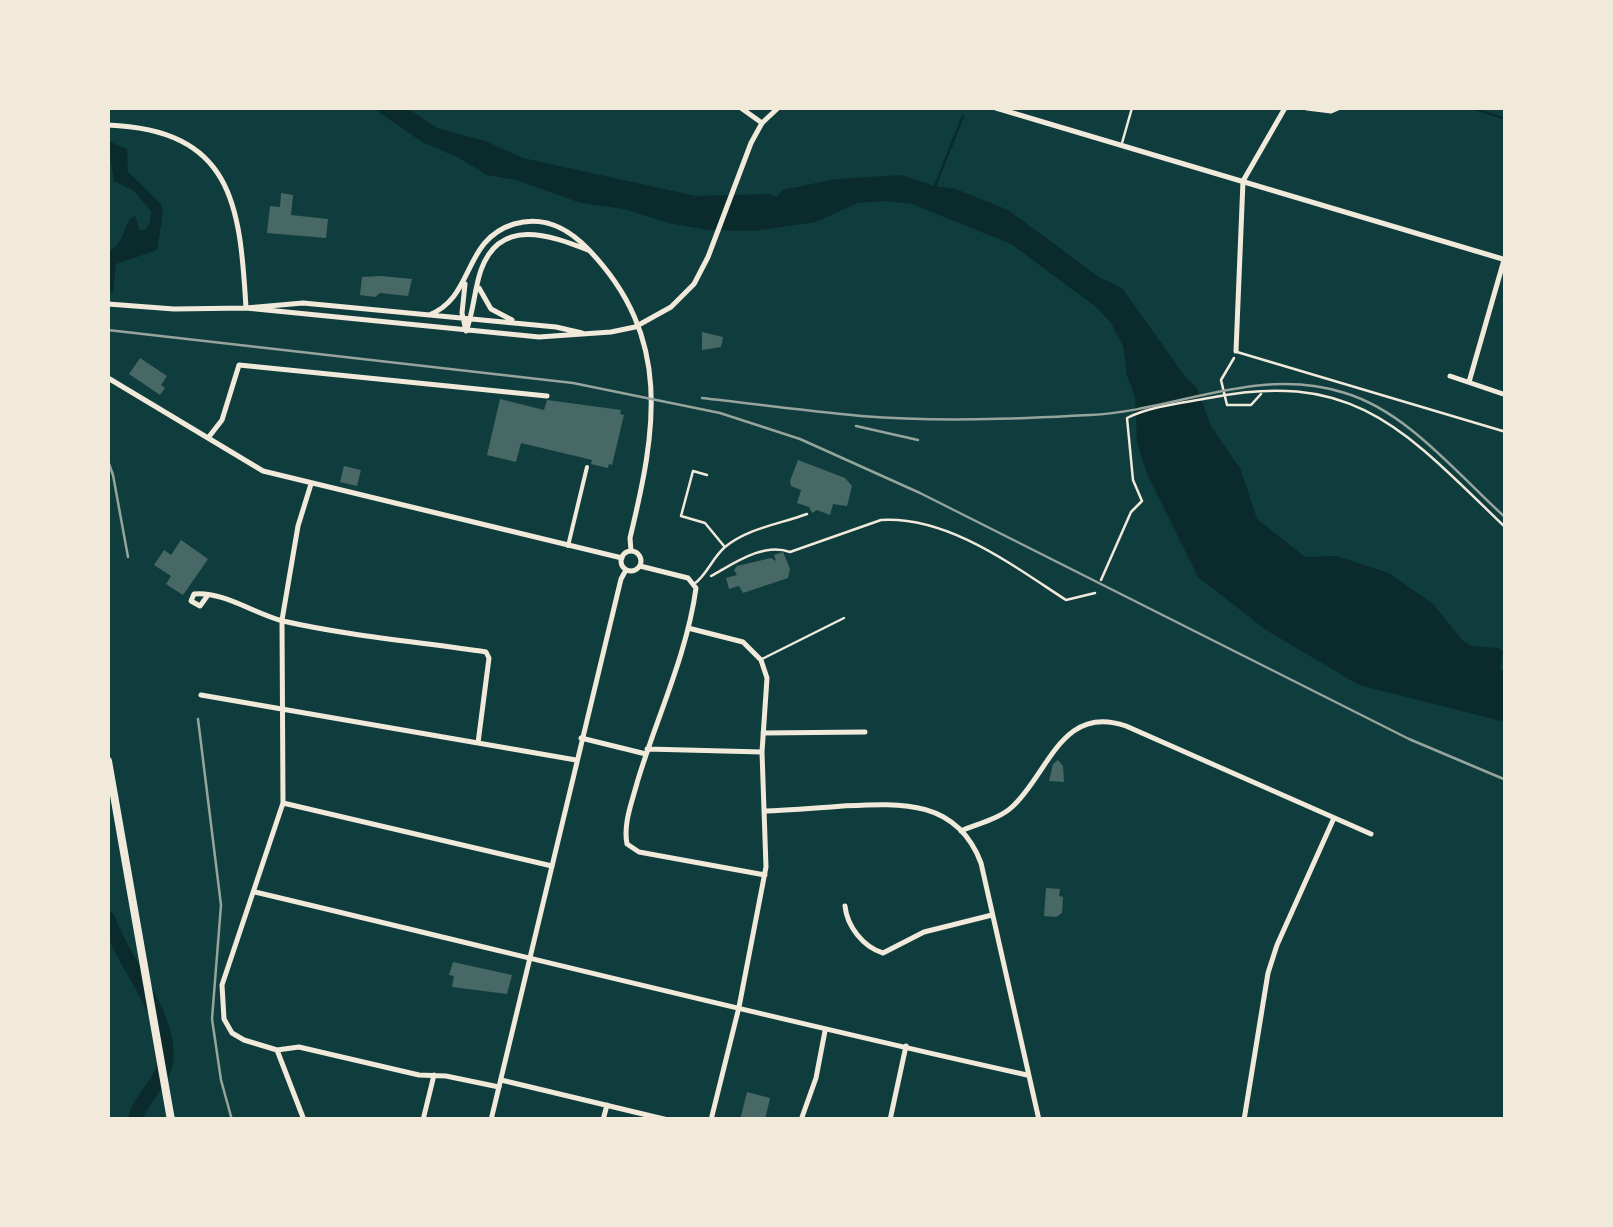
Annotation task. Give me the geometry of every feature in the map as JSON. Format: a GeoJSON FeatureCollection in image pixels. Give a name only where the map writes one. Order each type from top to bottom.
{"type":"FeatureCollection","features":[{"type":"Feature","properties":{"kind":"main road"},"geometry":{"type":"LineString","coordinates":[[108,760],[171,1120]]}},
{"type":"Feature","properties":{"kind":"street"},"geometry":{"type":"LineString","coordinates":[[741,108],[762,123]]}},
{"type":"Feature","properties":{"kind":"street"},"geometry":{"type":"LineString","coordinates":[[108,304],[246,308],[554,337],[618,331],[655,318],[684,296],[708,257],[762,123],[778,108]]}},
{"type":"Feature","properties":{"kind":"street"},"geometry":{"type":"LineString","coordinates":[[996,108],[1505,260],[1469,382]]}},
{"type":"Feature","properties":{"kind":"street"},"geometry":{"type":"LineString","coordinates":[[1236,351],[1243,181],[1285,108]]}},
{"type":"Feature","properties":{"kind":"street"},"geometry":{"type":"LineString","coordinates":[[1307,108],[1338,108]]}},
{"type":"Feature","properties":{"kind":"street"},"geometry":{"type":"LineString","coordinates":[[108,124],[157,130],[194,147],[210,161],[225,184],[234,212],[246,308]]}},
{"type":"Feature","properties":{"kind":"street"},"geometry":{"type":"LineString","coordinates":[[428,315],[453,301],[486,240],[500,230],[519,223],[558,226],[574,235],[590,252],[626,296],[644,342],[652,380],[651,438],[630,538],[631,552]]}},
{"type":"Feature","properties":{"kind":"street"},"geometry":{"type":"LineString","coordinates":[[466,331],[481,269],[492,252],[515,236],[540,233],[590,252]]}},
{"type":"Feature","properties":{"kind":"street"},"geometry":{"type":"LineString","coordinates":[[466,276],[462,319],[466,331]]}},
{"type":"Feature","properties":{"kind":"street"},"geometry":{"type":"LineString","coordinates":[[478,283],[491,308],[520,324]]}},
{"type":"Feature","properties":{"kind":"street"},"geometry":{"type":"LineString","coordinates":[[246,308],[303,303],[520,324],[583,334]]}},
{"type":"Feature","properties":{"kind":"street"},"geometry":{"type":"LineString","coordinates":[[208,438],[222,420],[239,365],[547,396]]}},
{"type":"Feature","properties":{"kind":"street"},"geometry":{"type":"LineString","coordinates":[[1450,376],[1506,394]]}},
{"type":"Feature","properties":{"kind":"street"},"geometry":{"type":"LineString","coordinates":[[111,380],[263,471],[622,558],[631,552]]}},
{"type":"Feature","properties":{"kind":"street"},"geometry":{"type":"LineString","coordinates":[[568,546],[587,468]]}},
{"type":"Feature","properties":{"kind":"street"},"geometry":{"type":"LineString","coordinates":[[311,484],[298,526],[282,620],[282,802],[222,984],[224,1019],[241,1039],[277,1050],[299,1047],[418,1075],[500,1084],[668,1120]]}},
{"type":"Feature","properties":{"kind":"street"},"geometry":{"type":"LineString","coordinates":[[631,552],[639,555],[640,566]]}},
{"type":"Feature","properties":{"kind":"street"},"geometry":{"type":"LineString","coordinates":[[491,1120],[581,738],[626,570],[622,558]]}},
{"type":"Feature","properties":{"kind":"street"},"geometry":{"type":"LineString","coordinates":[[640,566],[697,583],[688,628],[633,798],[626,830],[630,847],[765,875]]}},
{"type":"Feature","properties":{"kind":"street"},"geometry":{"type":"LineString","coordinates":[[626,570],[640,566]]}},
{"type":"Feature","properties":{"kind":"street"},"geometry":{"type":"LineString","coordinates":[[208,595],[282,620],[486,652],[489,658],[478,743]]}},
{"type":"Feature","properties":{"kind":"street"},"geometry":{"type":"LineString","coordinates":[[688,628],[738,640],[761,660],[767,678],[762,733],[765,875],[739,1007],[710,1120]]}},
{"type":"Feature","properties":{"kind":"street"},"geometry":{"type":"LineString","coordinates":[[201,694],[576,760]]}},
{"type":"Feature","properties":{"kind":"street"},"geometry":{"type":"LineString","coordinates":[[961,831],[1010,809],[1071,732],[1087,724],[1107,722],[1122,724],[1371,834]]}},
{"type":"Feature","properties":{"kind":"street"},"geometry":{"type":"LineString","coordinates":[[762,733],[865,732]]}},
{"type":"Feature","properties":{"kind":"street"},"geometry":{"type":"LineString","coordinates":[[581,738],[646,751],[762,752]]}},
{"type":"Feature","properties":{"kind":"street"},"geometry":{"type":"LineString","coordinates":[[282,802],[553,866]]}},
{"type":"Feature","properties":{"kind":"street"},"geometry":{"type":"LineString","coordinates":[[766,811],[910,804],[961,831],[978,857],[1039,1120]]}},
{"type":"Feature","properties":{"kind":"street"},"geometry":{"type":"LineString","coordinates":[[1244,1120],[1271,965],[1334,818]]}},
{"type":"Feature","properties":{"kind":"street"},"geometry":{"type":"LineString","coordinates":[[255,892],[1027,1075]]}},
{"type":"Feature","properties":{"kind":"street"},"geometry":{"type":"LineString","coordinates":[[845,906],[850,925],[874,950],[883,953],[924,932],[992,915]]}},
{"type":"Feature","properties":{"kind":"street"},"geometry":{"type":"LineString","coordinates":[[801,1120],[816,1078],[825,1030]]}},
{"type":"Feature","properties":{"kind":"street"},"geometry":{"type":"LineString","coordinates":[[890,1120],[906,1046]]}},
{"type":"Feature","properties":{"kind":"street"},"geometry":{"type":"LineString","coordinates":[[277,1050],[304,1120]]}},
{"type":"Feature","properties":{"kind":"street"},"geometry":{"type":"LineString","coordinates":[[423,1120],[434,1075]]}},
{"type":"Feature","properties":{"kind":"street"},"geometry":{"type":"LineString","coordinates":[[603,1120],[606,1105]]}},
{"type":"Feature","properties":{"kind":"lane"},"geometry":{"type":"LineString","coordinates":[[1122,145],[1132,108]]}},
{"type":"Feature","properties":{"kind":"lane"},"geometry":{"type":"LineString","coordinates":[[1236,351],[1506,432]]}},
{"type":"Feature","properties":{"kind":"lane"},"geometry":{"type":"LineString","coordinates":[[707,475],[693,470],[682,516],[706,522],[725,547]]}},
{"type":"Feature","properties":{"kind":"lane"},"geometry":{"type":"LineString","coordinates":[[697,583],[725,547],[750,532],[807,514]]}},
{"type":"Feature","properties":{"kind":"lane"},"geometry":{"type":"LineString","coordinates":[[761,660],[844,618]]}},
{"type":"Feature","properties":{"kind":"path"},"geometry":{"type":"LineString","coordinates":[[1236,351],[1221,380],[1224,400],[1232,408],[1245,406],[1256,402],[1262,393]]}},
{"type":"Feature","properties":{"kind":"path"},"geometry":{"type":"LineString","coordinates":[[1101,580],[1131,512],[1142,501],[1133,480],[1127,418],[1255,390],[1302,391],[1362,407],[1406,436],[1506,528]]}},
{"type":"Feature","properties":{"kind":"path"},"geometry":{"type":"LineString","coordinates":[[697,583],[731,562],[778,548],[790,552],[880,520],[896,519],[933,526],[994,554],[1066,600],[1095,593]]}},
{"type":"Feature","properties":{"kind":"water"},"geometry":{"type":"Polygon","coordinates":[[[373,108],[407,108],[437,128],[485,141],[523,158],[696,196],[777,197],[782,190],[836,179],[901,175],[956,189],[1008,210],[1099,277],[1122,288],[1197,388],[1211,426],[1241,470],[1257,519],[1305,557],[1336,556],[1389,573],[1433,604],[1463,641],[1503,651],[1500,669],[1505,673],[1505,722],[1359,685],[1266,630],[1198,577],[1147,474],[1137,443],[1135,396],[1127,376],[1123,346],[1111,323],[1096,307],[1011,244],[912,204],[883,201],[858,203],[816,222],[754,231],[709,230],[668,223],[487,175],[422,142],[373,108]]]}},
{"type":"Feature","properties":{"kind":"water"},"geometry":{"type":"Polygon","coordinates":[[[108,141],[127,149],[128,172],[161,204],[163,213],[157,250],[116,264],[113,293],[108,292],[108,253],[135,215],[139,230],[145,230],[151,211],[134,191],[114,181],[108,141]]]}},
{"type":"Feature","properties":{"kind":"building"},"geometry":{"type":"Polygon","coordinates":[[[281,193],[293,195],[291,215],[328,219],[326,238],[267,233],[270,206],[280,207],[281,193]]]}},
{"type":"Feature","properties":{"kind":"building"},"geometry":{"type":"Polygon","coordinates":[[[362,277],[412,279],[408,296],[360,295],[362,277]]]}},
{"type":"Feature","properties":{"kind":"building"},"geometry":{"type":"Polygon","coordinates":[[[702,332],[723,337],[721,347],[702,350],[702,332]]]}},
{"type":"Feature","properties":{"kind":"building"},"geometry":{"type":"Polygon","coordinates":[[[140,358],[167,376],[160,395],[129,374],[140,358]]]}},
{"type":"Feature","properties":{"kind":"building"},"geometry":{"type":"Polygon","coordinates":[[[500,399],[544,410],[547,400],[621,410],[624,415],[612,465],[608,468],[591,464],[592,460],[521,443],[516,462],[487,455],[500,399]]]}},
{"type":"Feature","properties":{"kind":"building"},"geometry":{"type":"Polygon","coordinates":[[[798,460],[845,478],[852,486],[847,506],[833,504],[830,515],[817,510],[812,513],[809,507],[797,503],[801,490],[791,486],[790,481],[798,460]]]}},
{"type":"Feature","properties":{"kind":"building"},"geometry":{"type":"Polygon","coordinates":[[[344,466],[361,470],[357,486],[340,482],[344,466]]]}},
{"type":"Feature","properties":{"kind":"building"},"geometry":{"type":"Polygon","coordinates":[[[181,540],[208,559],[183,595],[166,584],[171,576],[154,565],[164,550],[171,555],[181,540]]]}},
{"type":"Feature","properties":{"kind":"building"},"geometry":{"type":"Polygon","coordinates":[[[783,552],[790,569],[788,578],[743,593],[739,586],[729,589],[726,578],[737,575],[737,566],[771,558],[776,561],[774,555],[783,552]]]}},
{"type":"Feature","properties":{"kind":"building"},"geometry":{"type":"Polygon","coordinates":[[[1058,760],[1063,766],[1064,782],[1049,781],[1053,764],[1058,760]]]}},
{"type":"Feature","properties":{"kind":"building"},"geometry":{"type":"Polygon","coordinates":[[[1046,888],[1060,889],[1059,896],[1063,897],[1062,913],[1056,917],[1044,916],[1046,888]]]}},
{"type":"Feature","properties":{"kind":"building"},"geometry":{"type":"Polygon","coordinates":[[[453,962],[512,975],[507,994],[452,987],[454,976],[449,975],[453,962]]]}},
{"type":"Feature","properties":{"kind":"building"},"geometry":{"type":"Polygon","coordinates":[[[747,1092],[770,1098],[765,1120],[740,1120],[747,1092]]]}},
{"type":"Feature","properties":{"kind":"waterway"},"geometry":{"type":"LineString","coordinates":[[1472,108],[1506,119]]}},
{"type":"Feature","properties":{"kind":"waterway"},"geometry":{"type":"LineString","coordinates":[[934,189],[963,116]]}},
{"type":"Feature","properties":{"kind":"waterway"},"geometry":{"type":"LineString","coordinates":[[108,919],[155,1011],[166,1048],[162,1072],[135,1120]]}},
{"type":"Feature","properties":{"kind":"railway"},"geometry":{"type":"LineString","coordinates":[[108,330],[573,383],[720,413],[800,439],[920,493],[1409,739],[1506,780]]}},
{"type":"Feature","properties":{"kind":"railway"},"geometry":{"type":"LineString","coordinates":[[702,398],[861,416],[976,419],[1122,412],[1248,387],[1312,386],[1345,393],[1390,414],[1431,446],[1506,518]]}},
{"type":"Feature","properties":{"kind":"railway"},"geometry":{"type":"LineString","coordinates":[[856,426],[918,440]]}},
{"type":"Feature","properties":{"kind":"railway"},"geometry":{"type":"LineString","coordinates":[[108,461],[128,557]]}},
{"type":"Feature","properties":{"kind":"railway"},"geometry":{"type":"LineString","coordinates":[[198,719],[221,905],[212,1019],[221,1080],[232,1120]]}}]}
